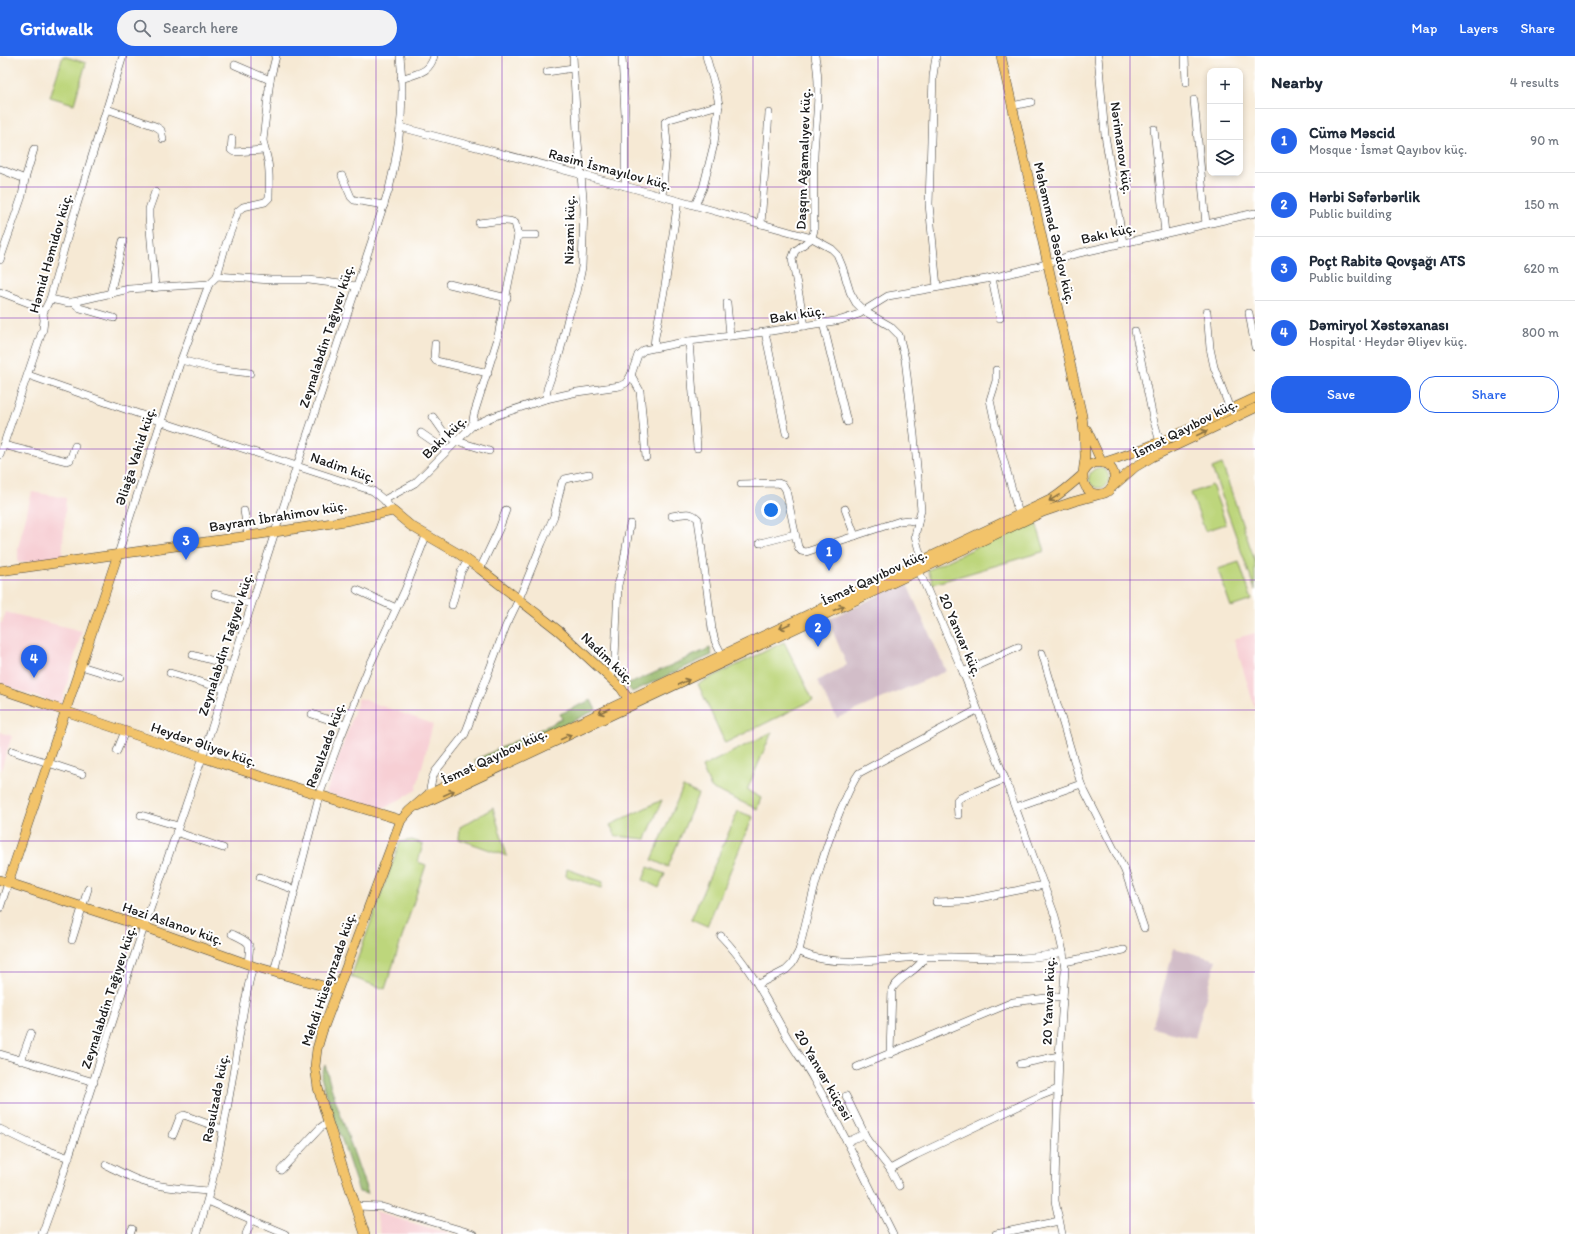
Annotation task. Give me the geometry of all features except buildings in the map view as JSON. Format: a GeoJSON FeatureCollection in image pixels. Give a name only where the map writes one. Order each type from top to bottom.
{"type":"FeatureCollection","features":[{"type":"Feature","properties":{"kind":"main road","name":"Məhəmməd Əsədov küç."},"geometry":{"type":"LineString","coordinates":[[1001,56],[1082,416]]}},
{"type":"Feature","properties":{"kind":"main road","name":"İsmət Qayıbov küç."},"geometry":{"type":"LineString","coordinates":[[1102,463],[1136,452],[1160,442],[1255,398]]}},
{"type":"Feature","properties":{"kind":"main road","name":"İsmət Qayıbov küç."},"geometry":{"type":"LineString","coordinates":[[413,808],[428,794],[919,571],[1043,512],[1106,492],[1135,467],[1152,457],[1255,408]]}},
{"type":"Feature","properties":{"kind":"main road"},"geometry":{"type":"LineString","coordinates":[[1082,416],[1092,443],[1102,463],[1110,468],[1114,476],[1114,481],[1106,492],[1092,493],[1085,487],[1083,478],[1085,448],[1082,416]]}},
{"type":"Feature","properties":{"kind":"main road"},"geometry":{"type":"LineString","coordinates":[[1084,473],[1093,463],[1102,463]]}},
{"type":"Feature","properties":{"kind":"main road","name":"İsmət Qayıbov küç."},"geometry":{"type":"LineString","coordinates":[[413,808],[630,702],[722,655],[1052,499],[1084,473]]}},
{"type":"Feature","properties":{"kind":"main road","name":"Bayram İbrahimov küç."},"geometry":{"type":"LineString","coordinates":[[0,571],[275,532],[345,521],[393,511]]}},
{"type":"Feature","properties":{"kind":"main road","name":"Nadim küç."},"geometry":{"type":"LineString","coordinates":[[393,511],[426,536],[468,560],[559,631],[621,688],[630,702]]}},
{"type":"Feature","properties":{"kind":"main road","name":"Əliağa Vahid küç."},"geometry":{"type":"LineString","coordinates":[[4,882],[49,762],[118,554]]}},
{"type":"Feature","properties":{"kind":"main road","name":"Heydər Əliyev küç."},"geometry":{"type":"LineString","coordinates":[[0,689],[202,758],[401,820]]}},
{"type":"Feature","properties":{"kind":"main road","name":"Mehdi Hüseynzadə küç."},"geometry":{"type":"LineString","coordinates":[[365,1234],[328,1122],[318,1088],[315,1066],[317,1049],[322,1032],[401,820],[413,808]]}},
{"type":"Feature","properties":{"kind":"main road","name":"Həzi Aslanov küç."},"geometry":{"type":"LineString","coordinates":[[4,882],[144,927],[251,965],[337,990]]}},
{"type":"Feature","properties":{"kind":"street","name":"Həmid Həmidov küç."},"geometry":{"type":"LineString","coordinates":[[0,455],[43,329],[43,313],[50,298],[123,56]]}},
{"type":"Feature","properties":{"kind":"street","name":"Əliağa Vahid küç."},"geometry":{"type":"LineString","coordinates":[[118,554],[181,360],[209,284],[217,276],[226,244],[238,211],[243,207],[265,202],[269,198],[270,178],[263,140],[270,80],[276,56]]}},
{"type":"Feature","properties":{"kind":"street","name":"Zeynalabdin Tağıyev küç."},"geometry":{"type":"LineString","coordinates":[[42,1234],[69,1158],[144,927],[202,758],[251,604],[384,205],[394,170],[400,127],[400,56]]}},
{"type":"Feature","properties":{"kind":"street"},"geometry":{"type":"LineString","coordinates":[[401,78],[427,70],[431,65],[434,56]]}},
{"type":"Feature","properties":{"kind":"street","name":"Nizami küç."},"geometry":{"type":"LineString","coordinates":[[546,400],[547,389],[560,352],[568,318],[577,292],[582,267],[584,210],[580,175],[573,56]]}},
{"type":"Feature","properties":{"kind":"street"},"geometry":{"type":"LineString","coordinates":[[622,56],[625,115],[625,186]]}},
{"type":"Feature","properties":{"kind":"street"},"geometry":{"type":"LineString","coordinates":[[696,206],[703,188],[714,144],[719,105],[706,56]]}},
{"type":"Feature","properties":{"kind":"street","name":"Daşqın Ağamalıyev küç."},"geometry":{"type":"LineString","coordinates":[[805,326],[792,259],[795,251],[812,238],[814,230],[814,157],[819,96],[819,81],[815,56]]}},
{"type":"Feature","properties":{"kind":"street"},"geometry":{"type":"LineString","coordinates":[[936,56],[933,76],[929,204],[938,287]]}},
{"type":"Feature","properties":{"kind":"street","name":"Nərimanov küç."},"geometry":{"type":"LineString","coordinates":[[1098,56],[1106,134],[1123,243]]}},
{"type":"Feature","properties":{"kind":"street"},"geometry":{"type":"LineString","coordinates":[[1185,56],[1186,83]]}},
{"type":"Feature","properties":{"kind":"street"},"geometry":{"type":"LineString","coordinates":[[235,65],[270,80]]}},
{"type":"Feature","properties":{"kind":"street"},"geometry":{"type":"LineString","coordinates":[[547,72],[573,68]]}},
{"type":"Feature","properties":{"kind":"street"},"geometry":{"type":"LineString","coordinates":[[1194,100],[1206,224]]}},
{"type":"Feature","properties":{"kind":"street"},"geometry":{"type":"LineString","coordinates":[[1012,106],[1031,102]]}},
{"type":"Feature","properties":{"kind":"street"},"geometry":{"type":"LineString","coordinates":[[662,196],[667,143],[665,122],[670,119],[719,105]]}},
{"type":"Feature","properties":{"kind":"street"},"geometry":{"type":"LineString","coordinates":[[107,109],[155,126],[161,130],[163,139]]}},
{"type":"Feature","properties":{"kind":"street"},"geometry":{"type":"LineString","coordinates":[[761,224],[769,113]]}},
{"type":"Feature","properties":{"kind":"street","name":"Rasim İsmayılov küç."},"geometry":{"type":"LineString","coordinates":[[400,127],[625,186],[812,238]]}},
{"type":"Feature","properties":{"kind":"street"},"geometry":{"type":"LineString","coordinates":[[1154,129],[1165,233]]}},
{"type":"Feature","properties":{"kind":"street"},"geometry":{"type":"LineString","coordinates":[[232,139],[232,150],[234,152],[264,150]]}},
{"type":"Feature","properties":{"kind":"street"},"geometry":{"type":"LineString","coordinates":[[0,260],[22,196],[25,179],[34,149]]}},
{"type":"Feature","properties":{"kind":"street"},"geometry":{"type":"LineString","coordinates":[[0,169],[25,179]]}},
{"type":"Feature","properties":{"kind":"street"},"geometry":{"type":"LineString","coordinates":[[342,176],[351,197],[354,200],[384,205]]}},
{"type":"Feature","properties":{"kind":"street"},"geometry":{"type":"LineString","coordinates":[[155,192],[149,209],[149,217],[155,288]]}},
{"type":"Feature","properties":{"kind":"street"},"geometry":{"type":"LineString","coordinates":[[654,347],[678,201]]}},
{"type":"Feature","properties":{"kind":"street","name":"Bakı küç."},"geometry":{"type":"LineString","coordinates":[[384,500],[415,483],[472,426],[492,417],[546,400],[578,392],[620,386],[626,383],[631,375],[638,355],[644,350],[689,341],[805,326],[850,317],[864,311],[888,296],[992,278],[1075,254],[1255,213]]}},
{"type":"Feature","properties":{"kind":"street"},"geometry":{"type":"LineString","coordinates":[[472,426],[474,414],[497,341],[507,298],[518,235],[515,223],[512,222],[504,221],[479,223]]}},
{"type":"Feature","properties":{"kind":"street"},"geometry":{"type":"LineString","coordinates":[[518,235],[536,235]]}},
{"type":"Feature","properties":{"kind":"street","name":"İsmət Qayıbov küç."},"geometry":{"type":"LineString","coordinates":[[812,238],[832,249],[837,254],[850,292],[856,303],[864,311],[890,326],[898,335],[902,344],[906,359],[917,457],[921,510],[915,536],[922,561]]}},
{"type":"Feature","properties":{"kind":"street"},"geometry":{"type":"LineString","coordinates":[[110,294],[123,240]]}},
{"type":"Feature","properties":{"kind":"street"},"geometry":{"type":"LineString","coordinates":[[217,276],[271,280],[309,280],[356,286]]}},
{"type":"Feature","properties":{"kind":"street"},"geometry":{"type":"LineString","coordinates":[[992,278],[1000,318]]}},
{"type":"Feature","properties":{"kind":"street"},"geometry":{"type":"LineString","coordinates":[[50,298],[65,302],[73,302],[129,289],[209,284]]}},
{"type":"Feature","properties":{"kind":"street"},"geometry":{"type":"LineString","coordinates":[[449,284],[507,298]]}},
{"type":"Feature","properties":{"kind":"street"},"geometry":{"type":"LineString","coordinates":[[0,292],[34,305],[43,313]]}},
{"type":"Feature","properties":{"kind":"street"},"geometry":{"type":"LineString","coordinates":[[73,302],[80,308],[114,318]]}},
{"type":"Feature","properties":{"kind":"street"},"geometry":{"type":"LineString","coordinates":[[727,303],[730,335]]}},
{"type":"Feature","properties":{"kind":"street"},"geometry":{"type":"LineString","coordinates":[[1208,312],[1210,348],[1214,367],[1230,410]]}},
{"type":"Feature","properties":{"kind":"street"},"geometry":{"type":"LineString","coordinates":[[1249,313],[1255,347]]}},
{"type":"Feature","properties":{"kind":"street"},"geometry":{"type":"LineString","coordinates":[[823,323],[847,422]]}},
{"type":"Feature","properties":{"kind":"street"},"geometry":{"type":"LineString","coordinates":[[1135,331],[1153,418],[1160,442]]}},
{"type":"Feature","properties":{"kind":"street"},"geometry":{"type":"LineString","coordinates":[[765,332],[786,433]]}},
{"type":"Feature","properties":{"kind":"street"},"geometry":{"type":"LineString","coordinates":[[689,341],[697,448]]}},
{"type":"Feature","properties":{"kind":"street"},"geometry":{"type":"LineString","coordinates":[[435,344],[434,358],[436,361],[488,373]]}},
{"type":"Feature","properties":{"kind":"street"},"geometry":{"type":"LineString","coordinates":[[181,360],[215,369],[250,373]]}},
{"type":"Feature","properties":{"kind":"street"},"geometry":{"type":"LineString","coordinates":[[996,370],[996,381],[990,400],[1001,451],[1019,514]]}},
{"type":"Feature","properties":{"kind":"street","name":"Nadim küç."},"geometry":{"type":"LineString","coordinates":[[28,375],[162,422],[373,491],[384,500],[393,511]]}},
{"type":"Feature","properties":{"kind":"street"},"geometry":{"type":"LineString","coordinates":[[631,375],[640,391],[646,457]]}},
{"type":"Feature","properties":{"kind":"street"},"geometry":{"type":"LineString","coordinates":[[433,417],[445,434],[457,440],[489,450]]}},
{"type":"Feature","properties":{"kind":"street"},"geometry":{"type":"LineString","coordinates":[[421,433],[447,451]]}},
{"type":"Feature","properties":{"kind":"street"},"geometry":{"type":"LineString","coordinates":[[3,445],[67,461],[70,460],[75,446]]}},
{"type":"Feature","properties":{"kind":"street"},"geometry":{"type":"LineString","coordinates":[[428,794],[435,772],[465,734],[506,626],[554,516],[562,482],[565,479],[589,474]]}},
{"type":"Feature","properties":{"kind":"street"},"geometry":{"type":"LineString","coordinates":[[741,484],[778,483],[783,485],[786,490],[798,547],[801,552],[806,552],[900,521],[908,520],[918,522]]}},
{"type":"Feature","properties":{"kind":"street"},"geometry":{"type":"LineString","coordinates":[[845,509],[854,536]]}},
{"type":"Feature","properties":{"kind":"street"},"geometry":{"type":"LineString","coordinates":[[244,510],[248,535]]}},
{"type":"Feature","properties":{"kind":"street"},"geometry":{"type":"LineString","coordinates":[[480,569],[499,529],[506,510]]}},
{"type":"Feature","properties":{"kind":"street"},"geometry":{"type":"LineString","coordinates":[[672,516],[690,513],[695,515],[698,519],[712,629],[715,641],[722,655]]}},
{"type":"Feature","properties":{"kind":"street"},"geometry":{"type":"LineString","coordinates":[[611,679],[615,658],[618,585],[623,566],[630,524]]}},
{"type":"Feature","properties":{"kind":"street"},"geometry":{"type":"LineString","coordinates":[[760,543],[795,534]]}},
{"type":"Feature","properties":{"kind":"street","name":"Rəsulzadə küç."},"geometry":{"type":"LineString","coordinates":[[274,972],[320,796],[345,725],[426,536]]}},
{"type":"Feature","properties":{"kind":"street"},"geometry":{"type":"LineString","coordinates":[[452,605],[461,572],[468,560]]}},
{"type":"Feature","properties":{"kind":"street","name":"20 Yanvar küç."},"geometry":{"type":"LineString","coordinates":[[919,571],[963,672],[1016,807],[1055,916],[1064,952],[1055,1189],[1055,1201],[1062,1234]]}},
{"type":"Feature","properties":{"kind":"street"},"geometry":{"type":"LineString","coordinates":[[357,590],[396,608]]}},
{"type":"Feature","properties":{"kind":"street"},"geometry":{"type":"LineString","coordinates":[[215,594],[251,604]]}},
{"type":"Feature","properties":{"kind":"street"},"geometry":{"type":"LineString","coordinates":[[963,672],[1018,647]]}},
{"type":"Feature","properties":{"kind":"street"},"geometry":{"type":"LineString","coordinates":[[1042,653],[1081,784],[1125,870],[1144,928]]}},
{"type":"Feature","properties":{"kind":"street"},"geometry":{"type":"LineString","coordinates":[[193,655],[232,666]]}},
{"type":"Feature","properties":{"kind":"street"},"geometry":{"type":"LineString","coordinates":[[81,666],[120,678]]}},
{"type":"Feature","properties":{"kind":"street"},"geometry":{"type":"LineString","coordinates":[[170,673],[224,689]]}},
{"type":"Feature","properties":{"kind":"street"},"geometry":{"type":"LineString","coordinates":[[759,984],[786,970],[792,964],[799,952],[823,854],[854,779],[859,773],[978,710]]}},
{"type":"Feature","properties":{"kind":"street"},"geometry":{"type":"LineString","coordinates":[[312,714],[345,725]]}},
{"type":"Feature","properties":{"kind":"street"},"geometry":{"type":"LineString","coordinates":[[117,751],[125,732]]}},
{"type":"Feature","properties":{"kind":"street"},"geometry":{"type":"LineString","coordinates":[[12,751],[82,774]]}},
{"type":"Feature","properties":{"kind":"street"},"geometry":{"type":"LineString","coordinates":[[958,815],[957,801],[960,798],[1005,779]]}},
{"type":"Feature","properties":{"kind":"street"},"geometry":{"type":"LineString","coordinates":[[1016,807],[1081,784]]}},
{"type":"Feature","properties":{"kind":"street"},"geometry":{"type":"LineString","coordinates":[[141,815],[223,848]]}},
{"type":"Feature","properties":{"kind":"street"},"geometry":{"type":"LineString","coordinates":[[260,877],[295,890]]}},
{"type":"Feature","properties":{"kind":"street"},"geometry":{"type":"LineString","coordinates":[[0,908],[4,882]]}},
{"type":"Feature","properties":{"kind":"street"},"geometry":{"type":"LineString","coordinates":[[936,902],[965,901],[1044,885]]}},
{"type":"Feature","properties":{"kind":"street"},"geometry":{"type":"LineString","coordinates":[[72,940],[88,889]]}},
{"type":"Feature","properties":{"kind":"street","name":"Rəsulzadə küç."},"geometry":{"type":"LineString","coordinates":[[197,1234],[208,1201],[229,1100],[251,965],[250,945],[247,941],[232,934]]}},
{"type":"Feature","properties":{"kind":"street","name":"20 Yanvar küçəsi"},"geometry":{"type":"LineString","coordinates":[[721,936],[736,952],[759,984],[790,1042],[814,1080],[893,1234]]}},
{"type":"Feature","properties":{"kind":"street"},"geometry":{"type":"LineString","coordinates":[[1064,962],[1124,950]]}},
{"type":"Feature","properties":{"kind":"street"},"geometry":{"type":"LineString","coordinates":[[799,952],[812,958],[863,961],[925,957],[1026,959],[1045,957],[1064,952]]}},
{"type":"Feature","properties":{"kind":"street"},"geometry":{"type":"LineString","coordinates":[[890,1054],[892,989],[897,981],[921,965],[925,957]]}},
{"type":"Feature","properties":{"kind":"street"},"geometry":{"type":"LineString","coordinates":[[857,1067],[1013,1002],[1063,996]]}},
{"type":"Feature","properties":{"kind":"street"},"geometry":{"type":"LineString","coordinates":[[21,1061],[31,1033]]}},
{"type":"Feature","properties":{"kind":"street"},"geometry":{"type":"LineString","coordinates":[[0,1054],[94,1082]]}},
{"type":"Feature","properties":{"kind":"street"},"geometry":{"type":"LineString","coordinates":[[1020,1064],[1059,1056]]}},
{"type":"Feature","properties":{"kind":"street"},"geometry":{"type":"LineString","coordinates":[[890,1170],[916,1155],[1058,1089]]}},
{"type":"Feature","properties":{"kind":"street"},"geometry":{"type":"LineString","coordinates":[[846,1096],[864,1134],[890,1170],[899,1186]]}},
{"type":"Feature","properties":{"kind":"street"},"geometry":{"type":"LineString","coordinates":[[173,1135],[180,1117],[184,1116],[222,1129]]}},
{"type":"Feature","properties":{"kind":"street"},"geometry":{"type":"LineString","coordinates":[[281,1170],[320,1128],[328,1122]]}},
{"type":"Feature","properties":{"kind":"street"},"geometry":{"type":"LineString","coordinates":[[0,1129],[33,1145],[69,1158]]}},
{"type":"Feature","properties":{"kind":"street"},"geometry":{"type":"LineString","coordinates":[[847,1142],[864,1134]]}},
{"type":"Feature","properties":{"kind":"street"},"geometry":{"type":"LineString","coordinates":[[106,1165],[138,1180],[152,1184],[209,1191]]}},
{"type":"Feature","properties":{"kind":"street"},"geometry":{"type":"LineString","coordinates":[[208,1201],[285,1234]]}},
{"type":"Feature","properties":{"kind":"street"},"geometry":{"type":"LineString","coordinates":[[356,1206],[382,1207],[474,1234]]}},
{"type":"Feature","properties":{"kind":"street"},"geometry":{"type":"LineString","coordinates":[[246,1234],[252,1220]]}},
{"type":"Feature","properties":{"kind":"street"},"geometry":{"type":"LineString","coordinates":[[996,1234],[1059,1221]]}},
{"type":"Feature","properties":{"kind":"shaded area"},"geometry":{"type":"Polygon","coordinates":[[[32,492],[66,498],[62,558],[18,563],[18,548],[32,492]]]}},
{"type":"Feature","properties":{"kind":"shaded area"},"geometry":{"type":"Polygon","coordinates":[[[906,582],[946,671],[837,718],[817,681],[847,665],[828,620],[906,582]]]}},
{"type":"Feature","properties":{"kind":"shaded area"},"geometry":{"type":"Polygon","coordinates":[[[5,612],[82,631],[61,705],[0,684],[0,623],[2,623],[5,612]]]}},
{"type":"Feature","properties":{"kind":"shaded area"},"geometry":{"type":"Polygon","coordinates":[[[1255,633],[1255,709],[1234,639],[1255,633]]]}},
{"type":"Feature","properties":{"kind":"shaded area"},"geometry":{"type":"Polygon","coordinates":[[[359,698],[433,724],[416,790],[383,809],[326,793],[359,698]]]}},
{"type":"Feature","properties":{"kind":"shaded area"},"geometry":{"type":"Polygon","coordinates":[[[0,732],[12,736],[0,772],[0,732]]]}},
{"type":"Feature","properties":{"kind":"shaded area"},"geometry":{"type":"Polygon","coordinates":[[[1174,948],[1216,960],[1195,1038],[1152,1028],[1174,948]]]}},
{"type":"Feature","properties":{"kind":"shaded area"},"geometry":{"type":"Polygon","coordinates":[[[375,1212],[451,1234],[381,1234],[375,1212]]]}},
{"type":"Feature","properties":{"kind":"green space"},"geometry":{"type":"Polygon","coordinates":[[[63,56],[86,63],[74,104],[50,97],[63,56]]]}},
{"type":"Feature","properties":{"kind":"green space"},"geometry":{"type":"Polygon","coordinates":[[[1222,464],[1255,561],[1255,590],[1212,468],[1222,464]]]}},
{"type":"Feature","properties":{"kind":"green space"},"geometry":{"type":"Polygon","coordinates":[[[1099,468],[1106,471],[1109,478],[1106,485],[1099,488],[1092,485],[1089,478],[1092,471],[1099,468]]]}},
{"type":"Feature","properties":{"kind":"green space"},"geometry":{"type":"Polygon","coordinates":[[[1212,485],[1226,524],[1205,531],[1191,493],[1212,485]]]}},
{"type":"Feature","properties":{"kind":"green space"},"geometry":{"type":"Polygon","coordinates":[[[1035,520],[1045,551],[933,584],[928,570],[1035,520]]]}},
{"type":"Feature","properties":{"kind":"green space"},"geometry":{"type":"Polygon","coordinates":[[[1239,562],[1252,600],[1231,607],[1218,569],[1239,562]]]}},
{"type":"Feature","properties":{"kind":"green space"},"geometry":{"type":"Polygon","coordinates":[[[784,642],[813,700],[725,743],[698,684],[784,642]]]}},
{"type":"Feature","properties":{"kind":"green space"},"geometry":{"type":"Polygon","coordinates":[[[710,648],[712,655],[632,692],[627,685],[710,648]]]}},
{"type":"Feature","properties":{"kind":"green space"},"geometry":{"type":"Polygon","coordinates":[[[591,700],[596,710],[477,766],[475,760],[562,719],[560,714],[591,700]]]}},
{"type":"Feature","properties":{"kind":"green space"},"geometry":{"type":"Polygon","coordinates":[[[772,732],[747,790],[761,798],[757,809],[711,788],[702,767],[772,732]]]}},
{"type":"Feature","properties":{"kind":"green space"},"geometry":{"type":"Polygon","coordinates":[[[683,787],[698,794],[668,867],[652,860],[683,787]]]}},
{"type":"Feature","properties":{"kind":"green space"},"geometry":{"type":"Polygon","coordinates":[[[662,800],[646,839],[616,836],[610,825],[662,800]]]}},
{"type":"Feature","properties":{"kind":"green space"},"geometry":{"type":"Polygon","coordinates":[[[493,808],[507,856],[459,839],[460,827],[493,808]]]}},
{"type":"Feature","properties":{"kind":"green space"},"geometry":{"type":"Polygon","coordinates":[[[738,811],[753,817],[707,926],[691,919],[738,811]]]}},
{"type":"Feature","properties":{"kind":"green space"},"geometry":{"type":"Polygon","coordinates":[[[412,840],[423,844],[418,862],[426,865],[385,989],[351,977],[400,842],[412,840]]]}},
{"type":"Feature","properties":{"kind":"green space"},"geometry":{"type":"Polygon","coordinates":[[[648,867],[665,874],[659,888],[643,880],[648,867]]]}},
{"type":"Feature","properties":{"kind":"green space"},"geometry":{"type":"Polygon","coordinates":[[[567,869],[603,882],[602,888],[566,876],[567,869]]]}},
{"type":"Feature","properties":{"kind":"green space"},"geometry":{"type":"Polygon","coordinates":[[[325,1065],[331,1087],[368,1194],[359,1192],[321,1077],[325,1065]]]}},
{"type":"Feature","properties":{"kind":"place","name":"Poçt Rabitə Qovşağı ATS"},"geometry":{"type":"Point","coordinates":[186,560]}},
{"type":"Feature","properties":{"kind":"place","name":"Cümə Məscid"},"geometry":{"type":"Point","coordinates":[829,571]}},
{"type":"Feature","properties":{"kind":"place","name":"Hərbi Səfərbərlik"},"geometry":{"type":"Point","coordinates":[818,647]}},
{"type":"Feature","properties":{"kind":"place","name":"Dəmiryol Xəstəxanası"},"geometry":{"type":"Point","coordinates":[34,678]}}]}
